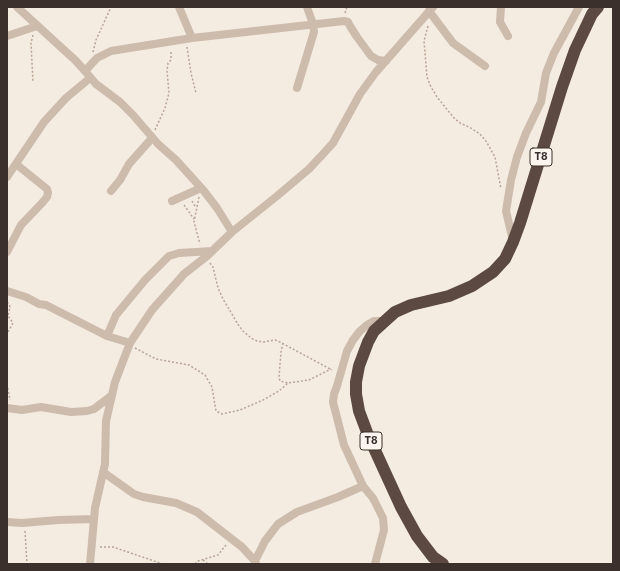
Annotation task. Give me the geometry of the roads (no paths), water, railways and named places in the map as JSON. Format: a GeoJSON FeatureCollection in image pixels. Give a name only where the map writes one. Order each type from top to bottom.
{"type":"FeatureCollection","features":[{"type":"Feature","properties":{"kind":"highway","name":"T8"},"geometry":{"type":"LineString","coordinates":[[436,562],[417,536],[401,507],[368,435],[359,411],[356,382],[359,366],[374,331],[395,312],[410,305],[449,296],[463,290],[481,281],[493,272],[504,259],[513,242],[520,223],[575,50],[592,14],[598,7]]}},
{"type":"Feature","properties":{"kind":"street"},"geometry":{"type":"LineString","coordinates":[[17,7],[36,27],[88,71],[100,88],[126,107],[152,138],[176,160],[201,188],[217,208],[232,232]]}},
{"type":"Feature","properties":{"kind":"street"},"geometry":{"type":"LineString","coordinates":[[179,7],[189,39]]}},
{"type":"Feature","properties":{"kind":"street"},"geometry":{"type":"LineString","coordinates":[[297,88],[314,32],[307,7]]}},
{"type":"Feature","properties":{"kind":"street"},"geometry":{"type":"LineString","coordinates":[[501,7],[500,22],[508,36]]}},
{"type":"Feature","properties":{"kind":"street"},"geometry":{"type":"LineString","coordinates":[[513,242],[507,220],[506,206],[517,157],[526,133],[541,102],[546,73],[554,53],[579,7]]}},
{"type":"Feature","properties":{"kind":"street"},"geometry":{"type":"LineString","coordinates":[[90,564],[95,508],[103,472],[106,445],[106,421],[111,396],[130,344],[152,310],[184,274],[207,253],[283,191],[323,154],[333,143],[360,94],[376,72],[431,11],[454,43],[485,66]]}},
{"type":"Feature","properties":{"kind":"street"},"geometry":{"type":"LineString","coordinates":[[7,177],[44,122],[66,98],[97,58],[106,52],[189,39],[338,21],[348,22],[356,37],[370,56],[378,60],[386,61]]}},
{"type":"Feature","properties":{"kind":"street"},"geometry":{"type":"LineString","coordinates":[[7,36],[36,27]]}},
{"type":"Feature","properties":{"kind":"street"},"geometry":{"type":"LineString","coordinates":[[111,190],[120,180],[129,164],[152,138]]}},
{"type":"Feature","properties":{"kind":"street"},"geometry":{"type":"LineString","coordinates":[[7,252],[21,225],[42,203],[47,197],[48,193],[47,189],[16,164]]}},
{"type":"Feature","properties":{"kind":"street"},"geometry":{"type":"LineString","coordinates":[[172,201],[201,188]]}},
{"type":"Feature","properties":{"kind":"street"},"geometry":{"type":"LineString","coordinates":[[107,336],[116,315],[145,280],[165,260],[173,254],[178,253],[207,253]]}},
{"type":"Feature","properties":{"kind":"street"},"geometry":{"type":"LineString","coordinates":[[7,291],[26,297],[39,304],[46,305],[107,336],[130,344]]}},
{"type":"Feature","properties":{"kind":"street"},"geometry":{"type":"LineString","coordinates":[[375,564],[384,530],[383,518],[376,503],[364,486],[344,445],[333,402],[347,351],[360,331],[374,321],[384,321]]}},
{"type":"Feature","properties":{"kind":"street"},"geometry":{"type":"LineString","coordinates":[[9,408],[22,410],[41,407],[71,412],[87,411],[94,409],[111,396]]}},
{"type":"Feature","properties":{"kind":"street"},"geometry":{"type":"LineString","coordinates":[[103,472],[134,494],[176,503],[190,508],[207,519],[230,538],[255,562],[264,541],[278,524],[297,512],[364,486]]}},
{"type":"Feature","properties":{"kind":"street"},"geometry":{"type":"LineString","coordinates":[[7,522],[24,523],[94,519]]}}]}
